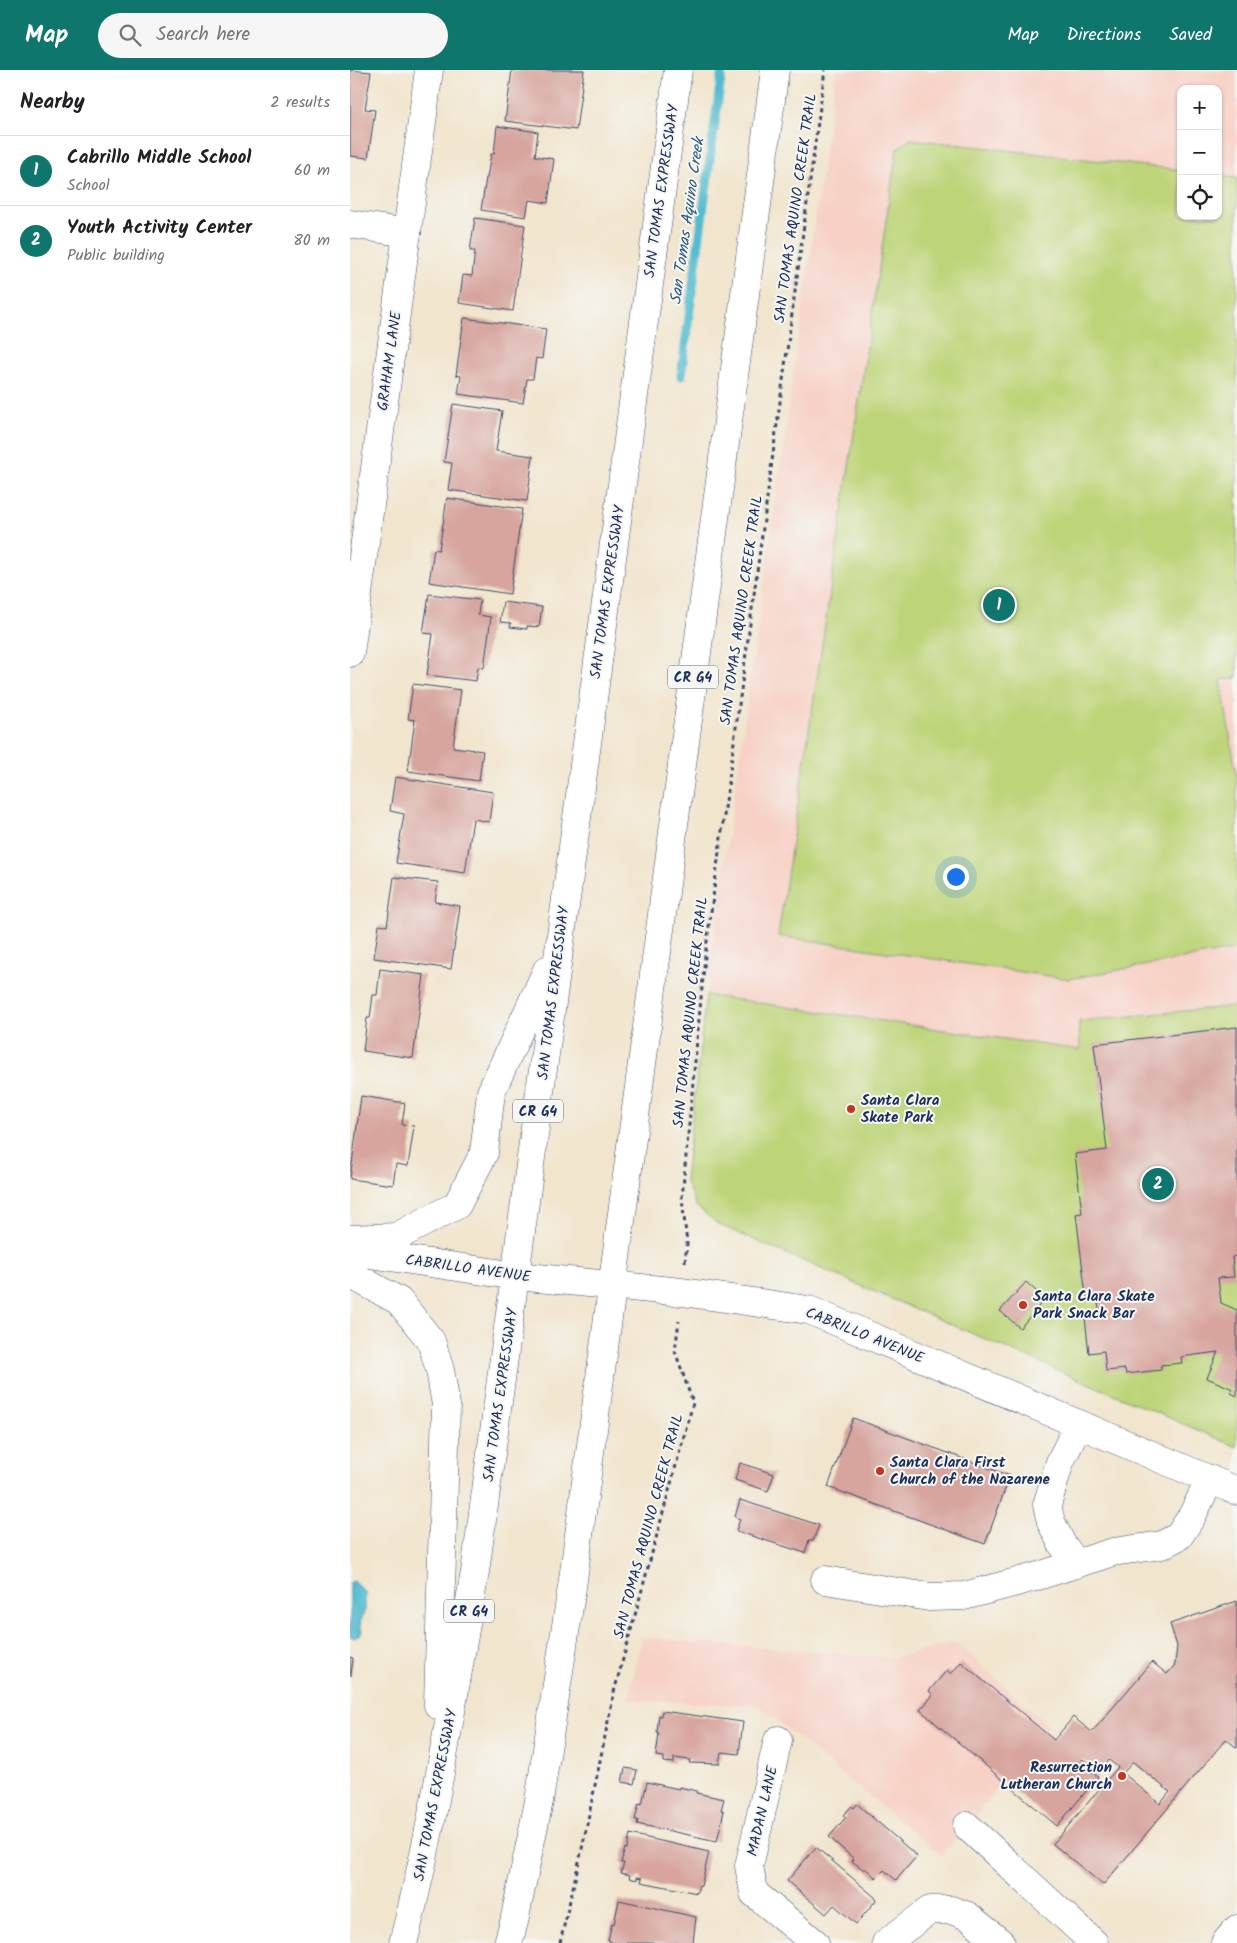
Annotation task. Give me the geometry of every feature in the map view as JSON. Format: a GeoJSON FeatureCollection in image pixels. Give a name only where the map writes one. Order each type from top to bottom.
{"type":"FeatureCollection","features":[{"type":"Feature","properties":{"kind":"main road","name":"GRAHAM LANE"},"geometry":{"type":"LineString","coordinates":[[350,653],[357,542],[407,233],[429,70]]}},
{"type":"Feature","properties":{"kind":"main road","name":"SAN TOMAS EXPRESSWAY"},"geometry":{"type":"LineString","coordinates":[[403,1943],[416,1894],[436,1797],[476,1572],[517,1276],[558,946],[678,70]]}},
{"type":"Feature","properties":{"kind":"main road","name":"CR G4"},"geometry":{"type":"LineString","coordinates":[[508,1943],[539,1801],[572,1587],[775,70]]}},
{"type":"Feature","properties":{"kind":"main road"},"geometry":{"type":"LineString","coordinates":[[350,224],[407,233]]}},
{"type":"Feature","properties":{"kind":"main road"},"geometry":{"type":"LineString","coordinates":[[350,1239],[396,1236],[457,1205],[484,1153],[491,1092],[558,946]]}},
{"type":"Feature","properties":{"kind":"main road","name":"CABRILLO AVENUE"},"geometry":{"type":"LineString","coordinates":[[350,1251],[517,1276],[682,1292],[809,1310],[1237,1491]]}},
{"type":"Feature","properties":{"kind":"main road"},"geometry":{"type":"LineString","coordinates":[[350,1274],[399,1301],[431,1341],[440,1370],[446,1405],[436,1797]]}},
{"type":"Feature","properties":{"kind":"main road"},"geometry":{"type":"LineString","coordinates":[[1076,1563],[1062,1544],[1051,1522],[1047,1505],[1060,1462],[1079,1424]]}},
{"type":"Feature","properties":{"kind":"main road"},"geometry":{"type":"LineString","coordinates":[[825,1580],[929,1597],[964,1596],[1035,1577],[1113,1552],[1162,1545],[1179,1536],[1192,1516],[1210,1479]]}},
{"type":"Feature","properties":{"kind":"main road","name":"MADAN LANE"},"geometry":{"type":"LineString","coordinates":[[778,1740],[750,1866],[754,1893],[815,1943]]}},
{"type":"Feature","properties":{"kind":"main road"},"geometry":{"type":"LineString","coordinates":[[967,1826],[1094,1943]]}},
{"type":"Feature","properties":{"kind":"main road"},"geometry":{"type":"LineString","coordinates":[[886,1943],[930,1910],[951,1910],[968,1916],[1001,1943]]}},
{"type":"Feature","properties":{"kind":"main road"},"geometry":{"type":"LineString","coordinates":[[1225,1943],[1237,1929]]}},
{"type":"Feature","properties":{"kind":"path","name":"SAN TOMAS AQUINO CREEK TRAIL"},"geometry":{"type":"LineString","coordinates":[[560,1943],[582,1849],[614,1692],[693,1403],[675,1351],[687,1244],[682,1198],[705,956],[825,70]]}},
{"type":"Feature","properties":{"kind":"shaded area"},"geometry":{"type":"Polygon","coordinates":[[[836,70],[1237,71],[1237,1006],[1079,1021],[1080,1050],[706,995],[836,70]]]}},
{"type":"Feature","properties":{"kind":"shaded area"},"geometry":{"type":"Polygon","coordinates":[[[642,1638],[894,1658],[955,1642],[1049,1726],[942,1856],[758,1705],[628,1700],[642,1638]]]}},
{"type":"Feature","properties":{"kind":"green space"},"geometry":{"type":"Polygon","coordinates":[[[910,139],[1177,170],[1177,220],[1222,220],[1222,176],[1237,178],[1237,678],[1221,680],[1237,779],[1237,949],[1069,979],[778,936],[897,149],[910,139]]]}},
{"type":"Feature","properties":{"kind":"green space"},"geometry":{"type":"Polygon","coordinates":[[[706,995],[1080,1050],[1079,1021],[1237,1006],[1237,1447],[719,1225],[696,1206],[685,1180],[706,995]]]}},
{"type":"Feature","properties":{"kind":"water"},"geometry":{"type":"Polygon","coordinates":[[[354,1581],[366,1593],[365,1610],[360,1623],[362,1632],[355,1638],[350,1637],[350,1583],[354,1581]]]}},
{"type":"Feature","properties":{"kind":"building"},"geometry":{"type":"Polygon","coordinates":[[[350,70],[371,72],[365,109],[375,110],[368,158],[350,156],[350,70]]]}},
{"type":"Feature","properties":{"kind":"building"},"geometry":{"type":"Polygon","coordinates":[[[512,70],[584,70],[576,130],[505,121],[512,70]]]}},
{"type":"Feature","properties":{"kind":"building"},"geometry":{"type":"Polygon","coordinates":[[[497,126],[538,132],[535,156],[554,159],[548,203],[529,200],[526,217],[481,210],[491,154],[494,154],[497,126]]]}},
{"type":"Feature","properties":{"kind":"building"},"geometry":{"type":"Polygon","coordinates":[[[475,218],[525,225],[513,311],[459,303],[463,275],[472,276],[475,251],[470,251],[475,218]]]}},
{"type":"Feature","properties":{"kind":"building"},"geometry":{"type":"Polygon","coordinates":[[[464,318],[546,329],[542,359],[536,358],[533,379],[527,379],[523,403],[458,394],[461,376],[456,375],[464,318]]]}},
{"type":"Feature","properties":{"kind":"building"},"geometry":{"type":"Polygon","coordinates":[[[453,404],[502,411],[496,451],[533,456],[527,501],[448,490],[452,463],[444,462],[453,404]]]}},
{"type":"Feature","properties":{"kind":"building"},"geometry":{"type":"Polygon","coordinates":[[[447,498],[522,509],[510,594],[429,582],[434,549],[439,550],[447,498]]]}},
{"type":"Feature","properties":{"kind":"building"},"geometry":{"type":"Polygon","coordinates":[[[429,594],[480,600],[478,615],[491,617],[484,668],[478,667],[476,681],[427,675],[433,634],[423,633],[429,594]]]}},
{"type":"Feature","properties":{"kind":"building"},"geometry":{"type":"Polygon","coordinates":[[[503,602],[542,607],[539,627],[527,626],[527,629],[510,627],[511,623],[500,622],[503,602]]]}},
{"type":"Feature","properties":{"kind":"building"},"geometry":{"type":"Polygon","coordinates":[[[413,684],[461,690],[453,747],[483,751],[479,781],[408,771],[415,720],[408,719],[413,684]]]}},
{"type":"Feature","properties":{"kind":"building"},"geometry":{"type":"Polygon","coordinates":[[[395,777],[493,792],[489,822],[473,819],[465,873],[396,863],[404,814],[390,811],[395,777]]]}},
{"type":"Feature","properties":{"kind":"building"},"geometry":{"type":"Polygon","coordinates":[[[394,877],[438,882],[435,902],[460,906],[451,969],[374,958],[379,925],[387,926],[394,877]]]}},
{"type":"Feature","properties":{"kind":"building"},"geometry":{"type":"Polygon","coordinates":[[[380,969],[424,975],[413,1058],[363,1051],[367,1018],[370,1018],[373,995],[377,995],[380,969]]]}},
{"type":"Feature","properties":{"kind":"building"},"geometry":{"type":"Polygon","coordinates":[[[1237,1027],[1237,1256],[1232,1257],[1234,1277],[1218,1278],[1221,1303],[1237,1310],[1237,1396],[1231,1393],[1233,1389],[1207,1378],[1218,1352],[1181,1357],[1182,1363],[1161,1365],[1161,1370],[1126,1374],[1125,1369],[1106,1371],[1104,1351],[1089,1353],[1085,1318],[1100,1316],[1097,1295],[1086,1296],[1076,1214],[1082,1213],[1075,1154],[1107,1150],[1094,1044],[1237,1027]]]}},
{"type":"Feature","properties":{"kind":"building"},"geometry":{"type":"Polygon","coordinates":[[[361,1096],[405,1103],[402,1125],[414,1126],[408,1166],[396,1164],[393,1185],[350,1179],[361,1096]]]}},
{"type":"Feature","properties":{"kind":"building","name":"Santa Clara Skate Park Snack Bar"},"geometry":{"type":"Polygon","coordinates":[[[1026,1282],[1045,1299],[1020,1328],[1000,1311],[1026,1282]]]}},
{"type":"Feature","properties":{"kind":"building"},"geometry":{"type":"Polygon","coordinates":[[[853,1418],[1010,1476],[985,1544],[828,1487],[853,1418]]]}},
{"type":"Feature","properties":{"kind":"building"},"geometry":{"type":"Polygon","coordinates":[[[740,1463],[774,1474],[768,1491],[735,1480],[740,1463]]]}},
{"type":"Feature","properties":{"kind":"building"},"geometry":{"type":"Polygon","coordinates":[[[740,1500],[819,1525],[813,1541],[809,1540],[805,1553],[736,1531],[740,1519],[735,1517],[740,1500]]]}},
{"type":"Feature","properties":{"kind":"building"},"geometry":{"type":"Polygon","coordinates":[[[1237,1601],[1237,1748],[1226,1739],[1103,1885],[1053,1844],[1118,1767],[1109,1760],[1099,1773],[1083,1759],[1080,1762],[1098,1777],[1057,1826],[920,1710],[933,1695],[929,1691],[947,1670],[951,1674],[961,1662],[1054,1740],[1073,1717],[1092,1732],[1152,1662],[1167,1674],[1175,1665],[1177,1646],[1170,1624],[1237,1601]],[[1133,1762],[1123,1773],[1160,1804],[1170,1792],[1133,1762]]]}},
{"type":"Feature","properties":{"kind":"building"},"geometry":{"type":"Polygon","coordinates":[[[350,1657],[353,1658],[351,1676],[350,1675],[350,1657]]]}},
{"type":"Feature","properties":{"kind":"building"},"geometry":{"type":"Polygon","coordinates":[[[662,1711],[743,1722],[739,1754],[721,1752],[719,1764],[689,1763],[690,1760],[674,1758],[674,1763],[664,1762],[664,1757],[656,1756],[659,1715],[661,1716],[662,1711]]]}},
{"type":"Feature","properties":{"kind":"building"},"geometry":{"type":"Polygon","coordinates":[[[625,1768],[637,1770],[634,1784],[622,1782],[625,1768]]]}},
{"type":"Feature","properties":{"kind":"building"},"geometry":{"type":"Polygon","coordinates":[[[647,1782],[679,1789],[679,1787],[724,1799],[721,1810],[724,1811],[717,1841],[637,1824],[638,1820],[635,1820],[639,1803],[642,1804],[647,1782]]]}},
{"type":"Feature","properties":{"kind":"building"},"geometry":{"type":"Polygon","coordinates":[[[857,1804],[917,1856],[896,1880],[884,1870],[876,1878],[865,1868],[864,1870],[852,1861],[854,1859],[829,1837],[846,1817],[843,1815],[852,1806],[854,1808],[857,1804]]]}},
{"type":"Feature","properties":{"kind":"building"},"geometry":{"type":"Polygon","coordinates":[[[630,1834],[709,1852],[701,1886],[699,1885],[697,1893],[641,1882],[642,1878],[637,1877],[637,1880],[629,1878],[630,1875],[621,1873],[624,1863],[621,1863],[625,1848],[627,1849],[630,1834]]]}},
{"type":"Feature","properties":{"kind":"building"},"geometry":{"type":"Polygon","coordinates":[[[816,1847],[877,1899],[856,1924],[834,1905],[826,1914],[787,1881],[816,1847]]]}},
{"type":"Feature","properties":{"kind":"building"},"geometry":{"type":"Polygon","coordinates":[[[619,1900],[696,1917],[693,1943],[610,1943],[610,1940],[608,1940],[612,1923],[614,1924],[619,1900]]]}},
{"type":"Feature","properties":{"kind":"waterway","name":"San Tomas Aquino Creek"},"geometry":{"type":"LineString","coordinates":[[681,376],[722,70]]}},
{"type":"Feature","properties":{"kind":"place","name":"Cabrillo Middle School"},"geometry":{"type":"Point","coordinates":[999,605]}},
{"type":"Feature","properties":{"kind":"place","name":"Santa Clara Skate Park"},"geometry":{"type":"Point","coordinates":[851,1109]}},
{"type":"Feature","properties":{"kind":"place","name":"Youth Activity Center"},"geometry":{"type":"Point","coordinates":[1158,1184]}},
{"type":"Feature","properties":{"kind":"place","name":"Santa Clara Skate Park Snack Bar"},"geometry":{"type":"Point","coordinates":[1023,1305]}},
{"type":"Feature","properties":{"kind":"place","name":"Santa Clara First Church of the Nazarene"},"geometry":{"type":"Point","coordinates":[880,1471]}},
{"type":"Feature","properties":{"kind":"place","name":"Resurrection Lutheran Church"},"geometry":{"type":"Point","coordinates":[1122,1776]}}]}
